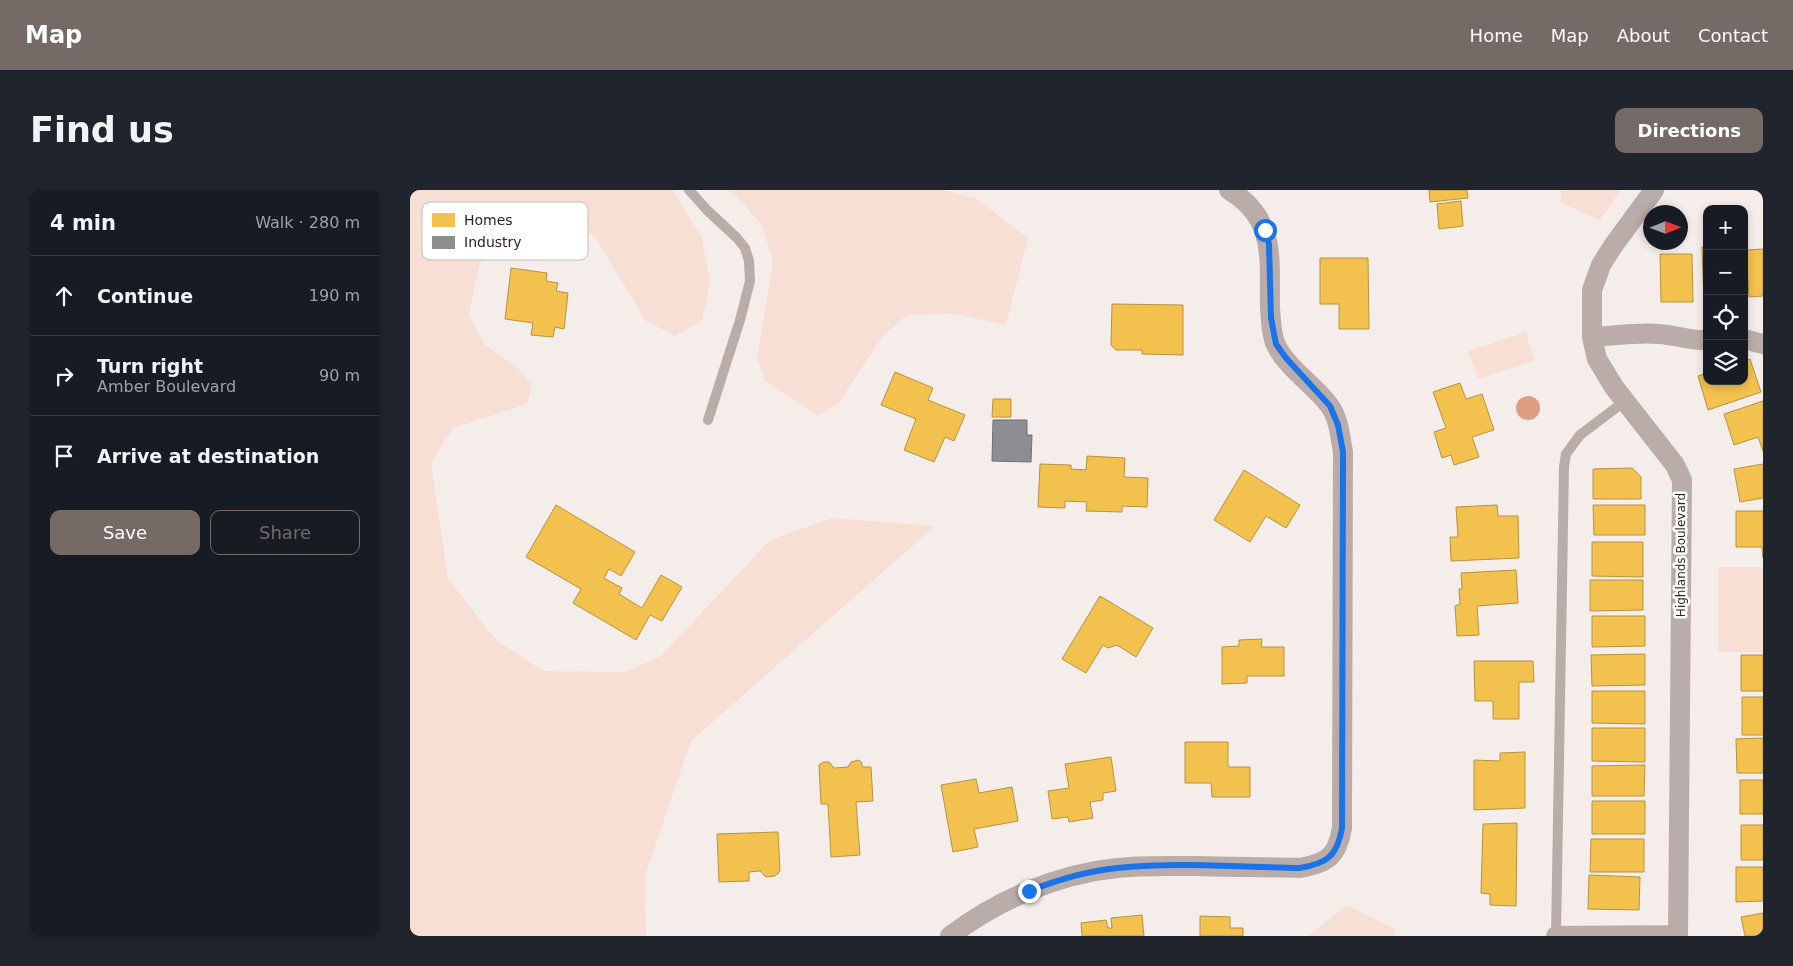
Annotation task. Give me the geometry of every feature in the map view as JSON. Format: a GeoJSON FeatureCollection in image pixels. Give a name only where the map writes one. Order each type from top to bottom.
{"type":"FeatureCollection","features":[{"type":"Feature","properties":{"kind":"street"},"geometry":{"type":"LineString","coordinates":[[950,936],[978,916],[1029,891],[1053,882],[1088,873],[1116,868],[1150,866],[1300,868],[1313,866],[1331,857],[1336,850],[1342,828],[1343,452],[1338,425],[1330,406],[1286,358],[1276,344],[1271,318],[1269,244],[1265,230],[1257,215],[1240,197],[1229,190]]}},
{"type":"Feature","properties":{"kind":"street","name":"Highlands Boulevard"},"geometry":{"type":"LineString","coordinates":[[1654,190],[1601,265],[1592,290],[1592,337],[1597,358],[1614,387],[1675,465],[1682,480],[1678,936]]}},
{"type":"Feature","properties":{"kind":"street"},"geometry":{"type":"LineString","coordinates":[[1592,337],[1670,334],[1684,339],[1703,340]]}},
{"type":"Feature","properties":{"kind":"street"},"geometry":{"type":"LineString","coordinates":[[1748,340],[1763,344]]}},
{"type":"Feature","properties":{"kind":"street"},"geometry":{"type":"LineString","coordinates":[[1556,936],[1678,936]]}},
{"type":"Feature","properties":{"kind":"lane"},"geometry":{"type":"LineString","coordinates":[[689,190],[737,238],[745,248],[749,261],[750,281],[708,420]]}},
{"type":"Feature","properties":{"kind":"lane"},"geometry":{"type":"LineString","coordinates":[[1556,936],[1564,467],[1566,454],[1580,435],[1625,401]]}},
{"type":"Feature","properties":{"kind":"shaded area"},"geometry":{"type":"Polygon","coordinates":[[[410,190],[673,190],[702,238],[710,282],[702,321],[675,336],[646,321],[595,237],[588,232],[588,202],[422,202],[422,260],[482,260],[479,266],[469,315],[485,345],[517,367],[532,385],[527,404],[453,428],[431,463],[448,579],[497,641],[544,671],[625,672],[661,656],[770,540],[832,518],[935,526],[691,741],[645,876],[646,936],[410,936],[410,190]]]}},
{"type":"Feature","properties":{"kind":"shaded area"},"geometry":{"type":"Polygon","coordinates":[[[728,190],[945,190],[977,199],[1028,238],[1006,325],[953,314],[907,315],[883,336],[838,404],[818,416],[765,381],[757,357],[773,262],[762,225],[737,197],[728,190]]]}},
{"type":"Feature","properties":{"kind":"shaded area"},"geometry":{"type":"Polygon","coordinates":[[[1561,190],[1621,190],[1600,220],[1561,203],[1561,190]]]}},
{"type":"Feature","properties":{"kind":"shaded area"},"geometry":{"type":"Polygon","coordinates":[[[1526,332],[1534,361],[1478,379],[1468,351],[1526,332]]]}},
{"type":"Feature","properties":{"kind":"shaded area"},"geometry":{"type":"Polygon","coordinates":[[[1523,396],[1533,396],[1540,403],[1540,413],[1533,420],[1523,420],[1516,413],[1516,403],[1523,396]]]}},
{"type":"Feature","properties":{"kind":"shaded area"},"geometry":{"type":"Polygon","coordinates":[[[1718,567],[1763,567],[1763,652],[1718,652],[1718,567]]]}},
{"type":"Feature","properties":{"kind":"shaded area"},"geometry":{"type":"Polygon","coordinates":[[[1347,905],[1395,929],[1395,936],[1308,936],[1347,905]]]}},
{"type":"Feature","properties":{"kind":"building: Homes"},"geometry":{"type":"Polygon","coordinates":[[[1429,190],[1467,190],[1468,198],[1430,202],[1429,190]]]}},
{"type":"Feature","properties":{"kind":"building: Homes"},"geometry":{"type":"Polygon","coordinates":[[[1461,201],[1463,226],[1439,229],[1437,204],[1461,201]]]}},
{"type":"Feature","properties":{"kind":"building: Homes"},"geometry":{"type":"Polygon","coordinates":[[[1763,249],[1763,296],[1749,297],[1748,250],[1763,249]]]}},
{"type":"Feature","properties":{"kind":"building: Homes"},"geometry":{"type":"Polygon","coordinates":[[[1660,254],[1692,254],[1693,302],[1661,302],[1660,254]]]}},
{"type":"Feature","properties":{"kind":"building: Homes"},"geometry":{"type":"Polygon","coordinates":[[[1320,258],[1368,258],[1369,329],[1339,329],[1339,304],[1320,304],[1320,258]]]}},
{"type":"Feature","properties":{"kind":"building: Homes"},"geometry":{"type":"Polygon","coordinates":[[[511,268],[547,273],[546,281],[558,283],[556,291],[568,293],[564,329],[555,327],[553,337],[531,335],[533,323],[505,319],[511,268]]]}},
{"type":"Feature","properties":{"kind":"building: Homes"},"geometry":{"type":"Polygon","coordinates":[[[1112,304],[1183,305],[1183,355],[1142,354],[1142,350],[1116,350],[1111,345],[1112,304]]]}},
{"type":"Feature","properties":{"kind":"building: Homes"},"geometry":{"type":"Polygon","coordinates":[[[1750,359],[1761,392],[1708,410],[1698,376],[1703,374],[1703,385],[1748,385],[1748,360],[1750,359]]]}},
{"type":"Feature","properties":{"kind":"building: Homes"},"geometry":{"type":"Polygon","coordinates":[[[895,372],[933,388],[928,400],[965,415],[954,441],[945,437],[934,462],[904,450],[916,419],[881,405],[895,372]]]}},
{"type":"Feature","properties":{"kind":"building: Homes"},"geometry":{"type":"Polygon","coordinates":[[[1460,383],[1466,399],[1482,394],[1494,430],[1472,437],[1479,457],[1454,465],[1451,455],[1442,458],[1434,432],[1446,428],[1433,392],[1460,383]]]}},
{"type":"Feature","properties":{"kind":"building: Homes"},"geometry":{"type":"Polygon","coordinates":[[[993,399],[1011,399],[1011,417],[992,417],[993,399]]]}},
{"type":"Feature","properties":{"kind":"building: Homes"},"geometry":{"type":"Polygon","coordinates":[[[1763,401],[1763,451],[1758,437],[1734,445],[1724,414],[1763,401]]]}},
{"type":"Feature","properties":{"kind":"building: Homes"},"geometry":{"type":"Polygon","coordinates":[[[1087,456],[1125,458],[1124,477],[1148,478],[1147,507],[1122,506],[1122,512],[1086,511],[1087,502],[1065,501],[1065,508],[1038,507],[1040,464],[1071,465],[1071,469],[1086,470],[1087,456]]]}},
{"type":"Feature","properties":{"kind":"building: Homes"},"geometry":{"type":"Polygon","coordinates":[[[1763,464],[1763,498],[1740,502],[1734,469],[1763,464]]]}},
{"type":"Feature","properties":{"kind":"building: Homes"},"geometry":{"type":"Polygon","coordinates":[[[1632,468],[1641,477],[1641,499],[1593,499],[1593,469],[1632,468]]]}},
{"type":"Feature","properties":{"kind":"building: Homes"},"geometry":{"type":"Polygon","coordinates":[[[1244,470],[1300,505],[1286,528],[1266,516],[1250,542],[1214,520],[1244,470]]]}},
{"type":"Feature","properties":{"kind":"building: Homes"},"geometry":{"type":"Polygon","coordinates":[[[556,505],[635,552],[621,576],[609,569],[604,578],[622,588],[619,594],[642,608],[661,575],[682,587],[662,621],[650,615],[636,640],[573,603],[581,589],[526,557],[556,505]]]}},
{"type":"Feature","properties":{"kind":"building: Homes"},"geometry":{"type":"Polygon","coordinates":[[[1497,505],[1498,516],[1518,516],[1519,558],[1451,561],[1450,537],[1458,537],[1456,507],[1497,505]]]}},
{"type":"Feature","properties":{"kind":"building: Homes"},"geometry":{"type":"Polygon","coordinates":[[[1593,505],[1645,505],[1645,535],[1594,535],[1593,505]]]}},
{"type":"Feature","properties":{"kind":"building: Homes"},"geometry":{"type":"Polygon","coordinates":[[[1736,511],[1763,511],[1763,558],[1762,547],[1736,547],[1736,511]]]}},
{"type":"Feature","properties":{"kind":"building: Homes"},"geometry":{"type":"Polygon","coordinates":[[[1592,542],[1643,542],[1643,577],[1592,576],[1592,542]]]}},
{"type":"Feature","properties":{"kind":"building: Homes"},"geometry":{"type":"Polygon","coordinates":[[[1516,570],[1518,603],[1477,606],[1479,635],[1457,636],[1455,606],[1460,604],[1459,589],[1462,589],[1461,573],[1516,570]]]}},
{"type":"Feature","properties":{"kind":"building: Homes"},"geometry":{"type":"Polygon","coordinates":[[[1590,580],[1643,580],[1643,610],[1590,611],[1590,580]]]}},
{"type":"Feature","properties":{"kind":"building: Homes"},"geometry":{"type":"Polygon","coordinates":[[[1100,596],[1153,628],[1136,657],[1117,645],[1108,648],[1103,645],[1086,673],[1062,659],[1100,596]]]}},
{"type":"Feature","properties":{"kind":"building: Homes"},"geometry":{"type":"Polygon","coordinates":[[[1592,616],[1645,616],[1645,646],[1592,647],[1592,616]]]}},
{"type":"Feature","properties":{"kind":"building: Homes"},"geometry":{"type":"Polygon","coordinates":[[[1262,639],[1261,647],[1284,647],[1284,676],[1247,676],[1247,683],[1222,684],[1222,647],[1239,646],[1239,640],[1262,639]]]}},
{"type":"Feature","properties":{"kind":"building: Homes"},"geometry":{"type":"Polygon","coordinates":[[[1645,654],[1645,685],[1592,686],[1591,655],[1645,654]]]}},
{"type":"Feature","properties":{"kind":"building: Homes"},"geometry":{"type":"Polygon","coordinates":[[[1741,655],[1763,655],[1763,691],[1741,691],[1741,655]]]}},
{"type":"Feature","properties":{"kind":"building: Homes"},"geometry":{"type":"Polygon","coordinates":[[[1474,661],[1533,661],[1534,682],[1519,682],[1519,719],[1493,719],[1493,701],[1475,701],[1474,661]]]}},
{"type":"Feature","properties":{"kind":"building: Homes"},"geometry":{"type":"Polygon","coordinates":[[[1592,691],[1645,691],[1645,724],[1592,723],[1592,691]]]}},
{"type":"Feature","properties":{"kind":"building: Homes"},"geometry":{"type":"Polygon","coordinates":[[[1742,697],[1763,697],[1763,735],[1742,735],[1742,697]]]}},
{"type":"Feature","properties":{"kind":"building: Homes"},"geometry":{"type":"Polygon","coordinates":[[[1592,728],[1645,728],[1645,762],[1592,761],[1592,728]]]}},
{"type":"Feature","properties":{"kind":"building: Homes"},"geometry":{"type":"Polygon","coordinates":[[[1763,738],[1763,773],[1737,773],[1736,739],[1763,738]]]}},
{"type":"Feature","properties":{"kind":"building: Homes"},"geometry":{"type":"Polygon","coordinates":[[[1185,742],[1228,742],[1228,767],[1250,767],[1250,797],[1212,797],[1211,783],[1185,783],[1185,742]]]}},
{"type":"Feature","properties":{"kind":"building: Homes"},"geometry":{"type":"Polygon","coordinates":[[[1525,752],[1525,808],[1474,810],[1474,760],[1500,761],[1500,753],[1525,752]]]}},
{"type":"Feature","properties":{"kind":"building: Homes"},"geometry":{"type":"Polygon","coordinates":[[[1111,757],[1116,791],[1103,793],[1103,800],[1090,802],[1093,818],[1069,822],[1068,817],[1052,819],[1048,791],[1069,788],[1065,764],[1111,757]]]}},
{"type":"Feature","properties":{"kind":"building: Homes"},"geometry":{"type":"Polygon","coordinates":[[[859,760],[862,763],[862,767],[871,767],[873,801],[856,802],[860,855],[831,857],[828,804],[821,804],[819,765],[823,762],[829,762],[834,768],[848,767],[851,762],[859,760]]]}},
{"type":"Feature","properties":{"kind":"building: Homes"},"geometry":{"type":"Polygon","coordinates":[[[1645,765],[1644,796],[1592,796],[1592,766],[1645,765]]]}},
{"type":"Feature","properties":{"kind":"building: Homes"},"geometry":{"type":"Polygon","coordinates":[[[976,779],[979,793],[1012,787],[1018,821],[974,829],[978,847],[953,852],[941,785],[976,779]]]}},
{"type":"Feature","properties":{"kind":"building: Homes"},"geometry":{"type":"Polygon","coordinates":[[[1740,780],[1763,780],[1763,814],[1740,814],[1740,780]]]}},
{"type":"Feature","properties":{"kind":"building: Homes"},"geometry":{"type":"Polygon","coordinates":[[[1592,801],[1645,801],[1645,834],[1592,834],[1592,801]]]}},
{"type":"Feature","properties":{"kind":"building: Homes"},"geometry":{"type":"Polygon","coordinates":[[[1517,823],[1516,906],[1490,905],[1490,894],[1481,893],[1483,824],[1517,823]]]}},
{"type":"Feature","properties":{"kind":"building: Homes"},"geometry":{"type":"Polygon","coordinates":[[[1741,825],[1763,825],[1763,860],[1741,860],[1741,825]]]}},
{"type":"Feature","properties":{"kind":"building: Homes"},"geometry":{"type":"Polygon","coordinates":[[[778,832],[780,871],[775,876],[766,877],[760,871],[749,872],[749,881],[719,882],[717,834],[778,832]]]}},
{"type":"Feature","properties":{"kind":"building: Homes"},"geometry":{"type":"Polygon","coordinates":[[[1591,839],[1644,839],[1644,872],[1590,872],[1591,839]]]}},
{"type":"Feature","properties":{"kind":"building: Homes"},"geometry":{"type":"Polygon","coordinates":[[[1736,867],[1763,867],[1763,901],[1736,902],[1736,867]]]}},
{"type":"Feature","properties":{"kind":"building: Homes"},"geometry":{"type":"Polygon","coordinates":[[[1589,875],[1640,877],[1639,910],[1588,909],[1589,875]]]}},
{"type":"Feature","properties":{"kind":"building: Homes"},"geometry":{"type":"Polygon","coordinates":[[[1763,913],[1763,936],[1745,936],[1741,917],[1763,913]]]}},
{"type":"Feature","properties":{"kind":"building: Homes"},"geometry":{"type":"Polygon","coordinates":[[[1142,915],[1144,936],[1082,936],[1081,923],[1106,920],[1108,928],[1112,928],[1111,918],[1142,915]]]}},
{"type":"Feature","properties":{"kind":"building: Homes"},"geometry":{"type":"Polygon","coordinates":[[[1200,916],[1230,917],[1230,928],[1243,928],[1243,936],[1200,936],[1200,916]]]}},
{"type":"Feature","properties":{"kind":"building: Industry"},"geometry":{"type":"Polygon","coordinates":[[[993,420],[1027,420],[1027,435],[1032,435],[1031,462],[992,461],[993,420]]]}},
{"type":"Feature","properties":{"kind":"route"},"geometry":{"type":"LineString","coordinates":[[1029,891],[1053,882],[1116,868],[1150,866],[1300,868],[1313,866],[1331,857],[1340,840],[1342,828],[1343,452],[1338,425],[1330,406],[1286,358],[1276,344],[1271,318],[1269,244],[1265,230]]}}]}
